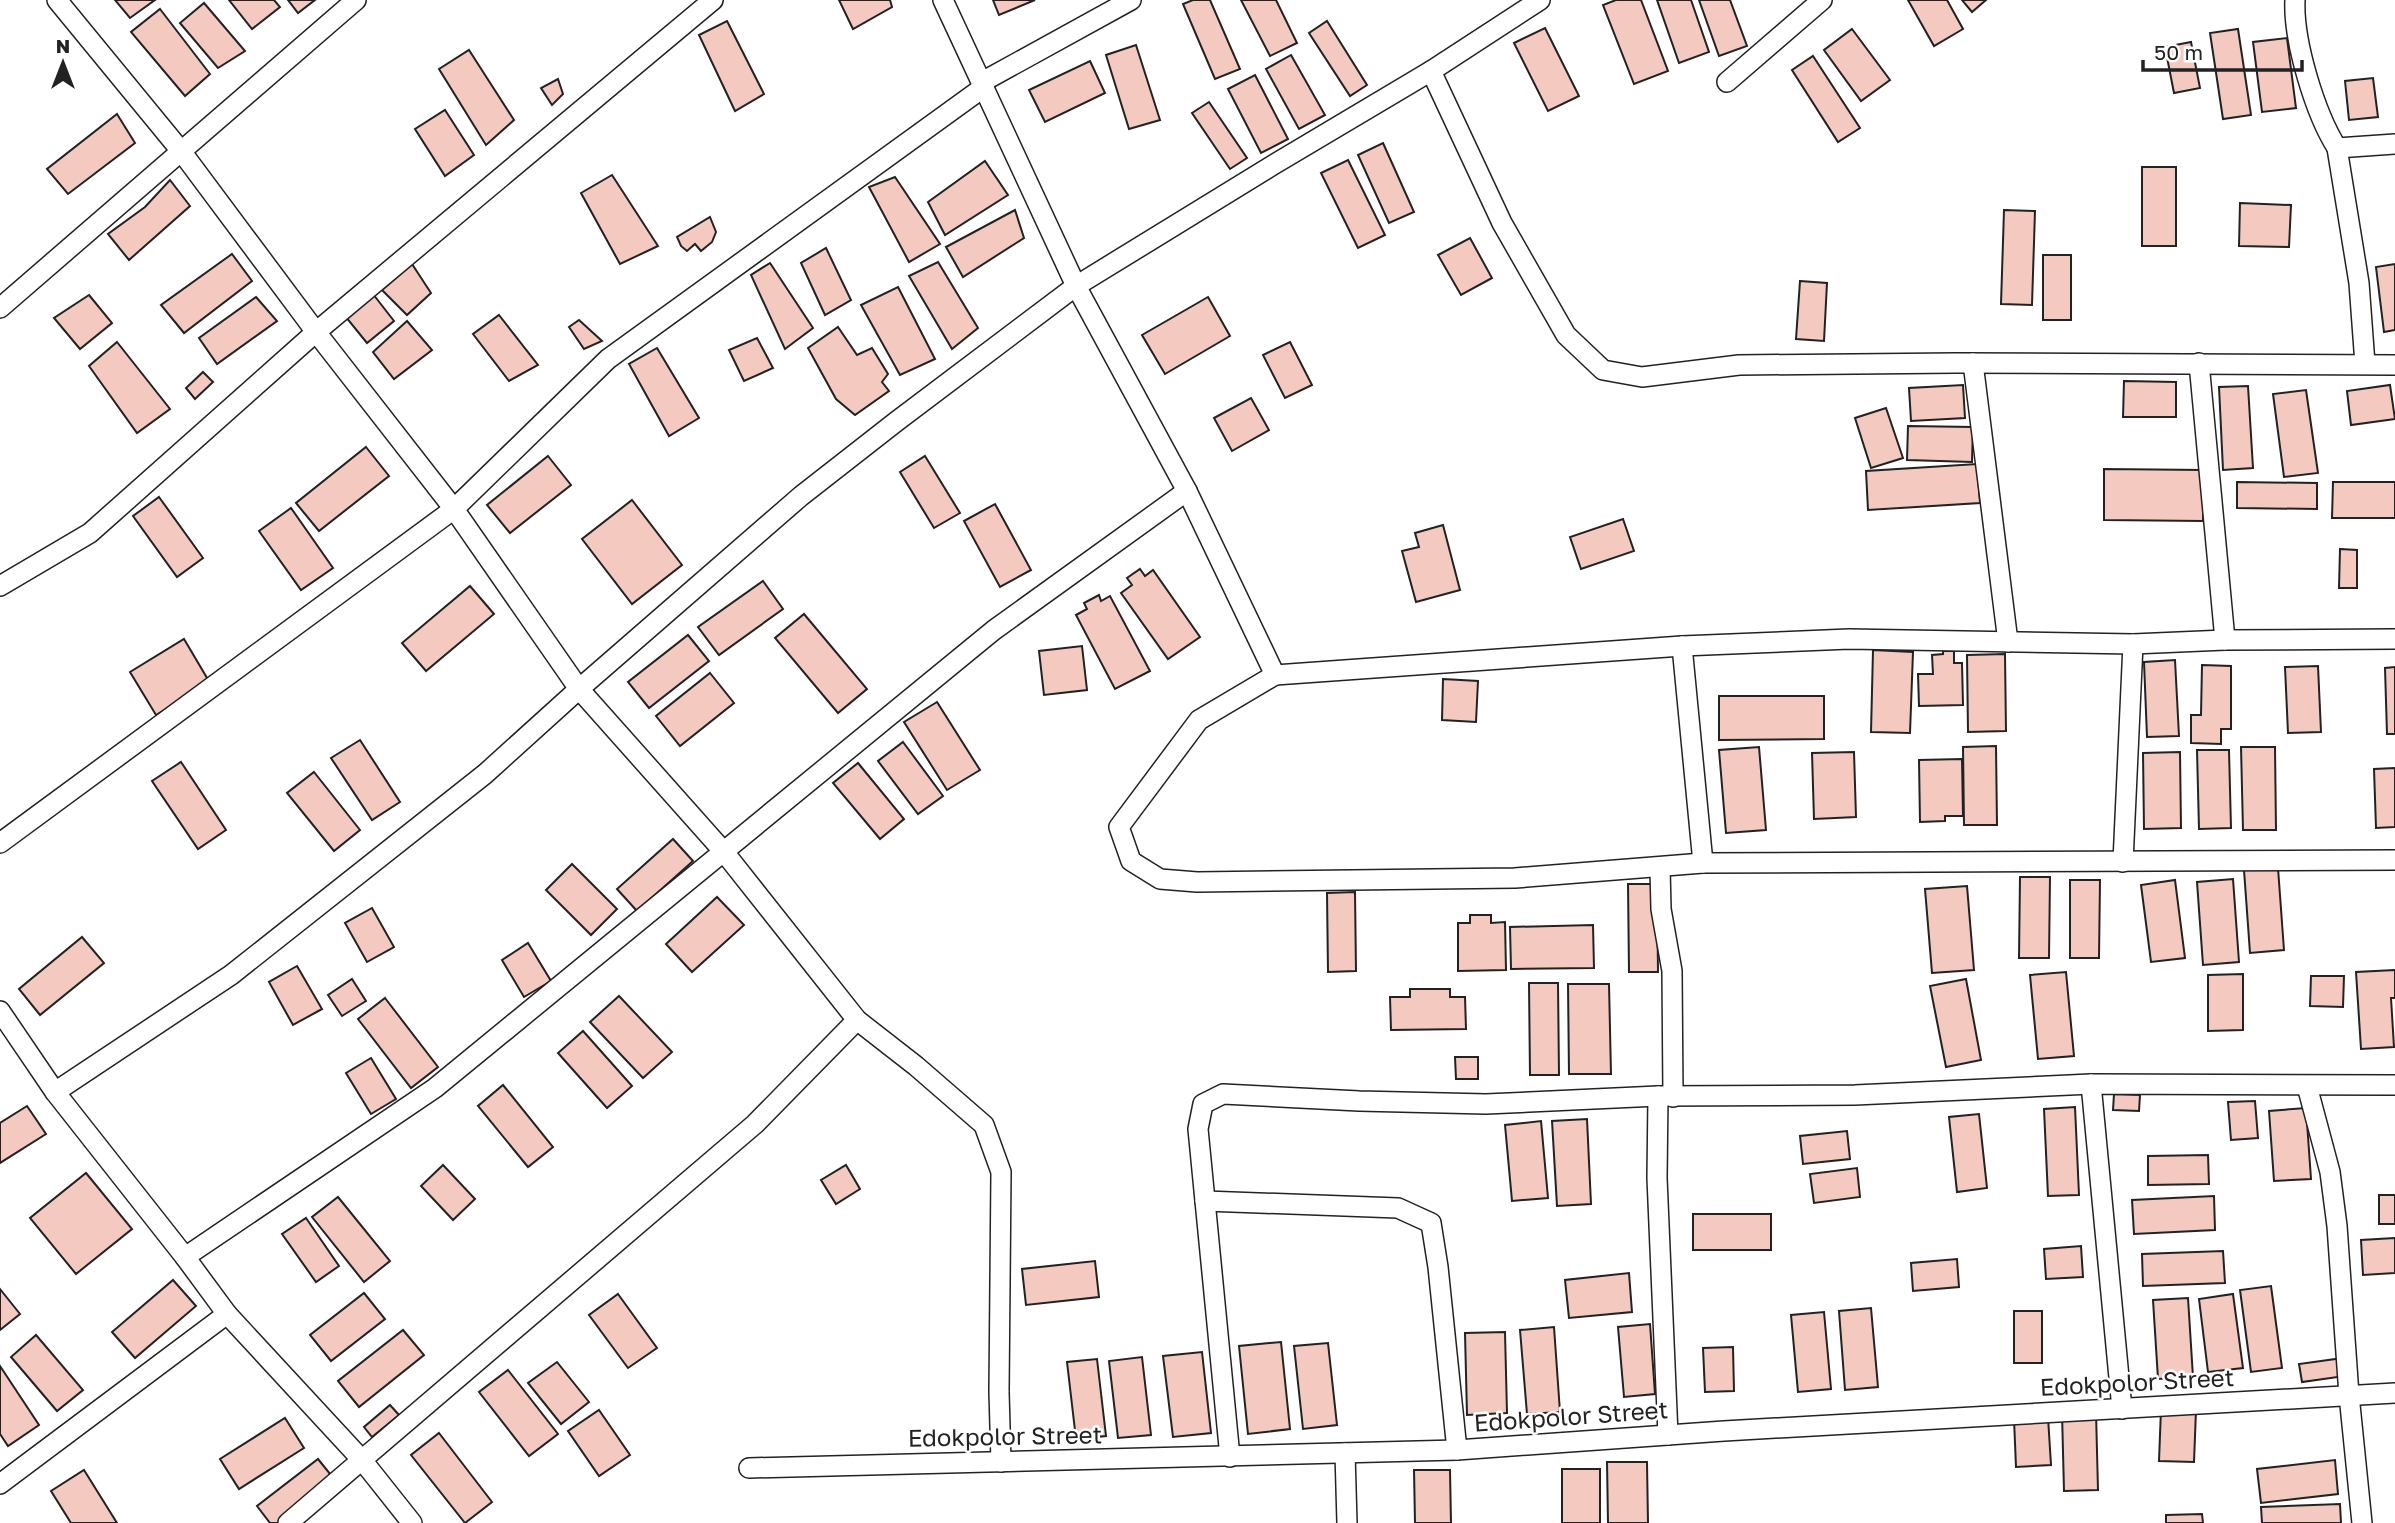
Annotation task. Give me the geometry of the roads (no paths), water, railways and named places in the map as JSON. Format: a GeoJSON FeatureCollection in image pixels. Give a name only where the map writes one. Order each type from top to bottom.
{"type":"FeatureCollection","features":[{"type":"Feature","properties":{"kind":"street"},"geometry":{"type":"LineString","coordinates":[[57,0],[181,152],[316,332],[454,509],[579,688],[724,852],[857,1020],[916,1066],[984,1125],[1001,1172],[1001,1462]]}},
{"type":"Feature","properties":{"kind":"street"},"geometry":{"type":"LineString","coordinates":[[0,308],[356,0]]}},
{"type":"Feature","properties":{"kind":"street"},"geometry":{"type":"LineString","coordinates":[[0,586],[90,533],[316,332],[713,0]]}},
{"type":"Feature","properties":{"kind":"street"},"geometry":{"type":"LineString","coordinates":[[943,0],[1076,286],[1187,491],[1275,675]]}},
{"type":"Feature","properties":{"kind":"street"},"geometry":{"type":"LineString","coordinates":[[0,844],[454,509],[608,359],[765,247],[983,84],[1131,0]]}},
{"type":"Feature","properties":{"kind":"street"},"geometry":{"type":"LineString","coordinates":[[55,1092],[231,975],[485,774],[579,688],[801,496],[1076,286],[1273,164],[1431,71],[1540,0]]}},
{"type":"Feature","properties":{"kind":"street"},"geometry":{"type":"LineString","coordinates":[[1727,82],[1822,0]]}},
{"type":"Feature","properties":{"kind":"street"},"geometry":{"type":"LineString","coordinates":[[2295,0],[2294,14],[2305,66],[2320,114],[2337,148],[2359,283],[2365,365]]}},
{"type":"Feature","properties":{"kind":"street"},"geometry":{"type":"LineString","coordinates":[[1431,71],[1502,223],[1559,324],[1566,335],[1604,370],[1642,377],[1739,365],[2395,365]]}},
{"type":"Feature","properties":{"kind":"street"},"geometry":{"type":"LineString","coordinates":[[2337,148],[2395,144]]}},
{"type":"Feature","properties":{"kind":"street"},"geometry":{"type":"LineString","coordinates":[[1973,363],[2008,642]]}},
{"type":"Feature","properties":{"kind":"street"},"geometry":{"type":"LineString","coordinates":[[2199,363],[2224,640]]}},
{"type":"Feature","properties":{"kind":"street"},"geometry":{"type":"LineString","coordinates":[[185,1256],[435,1088],[995,630],[1187,491]]}},
{"type":"Feature","properties":{"kind":"street"},"geometry":{"type":"LineString","coordinates":[[2395,639],[2224,640],[2133,644],[1849,639],[1682,646],[1275,675],[1199,720],[1119,827],[1131,861],[1160,879],[1197,882],[1515,878],[1703,863],[2395,860]]}},
{"type":"Feature","properties":{"kind":"street"},"geometry":{"type":"LineString","coordinates":[[2123,862],[2133,644]]}},
{"type":"Feature","properties":{"kind":"street"},"geometry":{"type":"LineString","coordinates":[[1682,646],[1703,863]]}},
{"type":"Feature","properties":{"kind":"street"},"geometry":{"type":"LineString","coordinates":[[1660,868],[1661,909],[1672,971],[1666,1097],[1657,1178],[1668,1435]]}},
{"type":"Feature","properties":{"kind":"street"},"geometry":{"type":"LineString","coordinates":[[0,1010],[55,1092],[185,1256],[227,1314],[362,1460],[412,1523]]}},
{"type":"Feature","properties":{"kind":"street"},"geometry":{"type":"LineString","coordinates":[[288,1523],[755,1124],[857,1020]]}},
{"type":"Feature","properties":{"kind":"street"},"geometry":{"type":"LineString","coordinates":[[2091,1084],[2122,1409]]}},
{"type":"Feature","properties":{"kind":"street"},"geometry":{"type":"LineString","coordinates":[[1230,1457],[1198,1129],[1203,1104],[1223,1094],[1486,1104],[1666,1097],[1855,1095],[2091,1084],[2395,1085]]}},
{"type":"Feature","properties":{"kind":"street"},"geometry":{"type":"LineString","coordinates":[[2307,1086],[2330,1172],[2337,1226],[2349,1395],[2362,1523]]}},
{"type":"Feature","properties":{"kind":"street"},"geometry":{"type":"LineString","coordinates":[[1205,1201],[1398,1208],[1431,1223],[1457,1450]]}},
{"type":"Feature","properties":{"kind":"street"},"geometry":{"type":"LineString","coordinates":[[0,1484],[227,1314]]}},
{"type":"Feature","properties":{"kind":"street","name":"Edokpolor Street"},"geometry":{"type":"LineString","coordinates":[[748,1468],[1457,1450],[1668,1435],[2395,1393]]}},
{"type":"Feature","properties":{"kind":"street"},"geometry":{"type":"LineString","coordinates":[[1345,1453],[1347,1523]]}}]}
